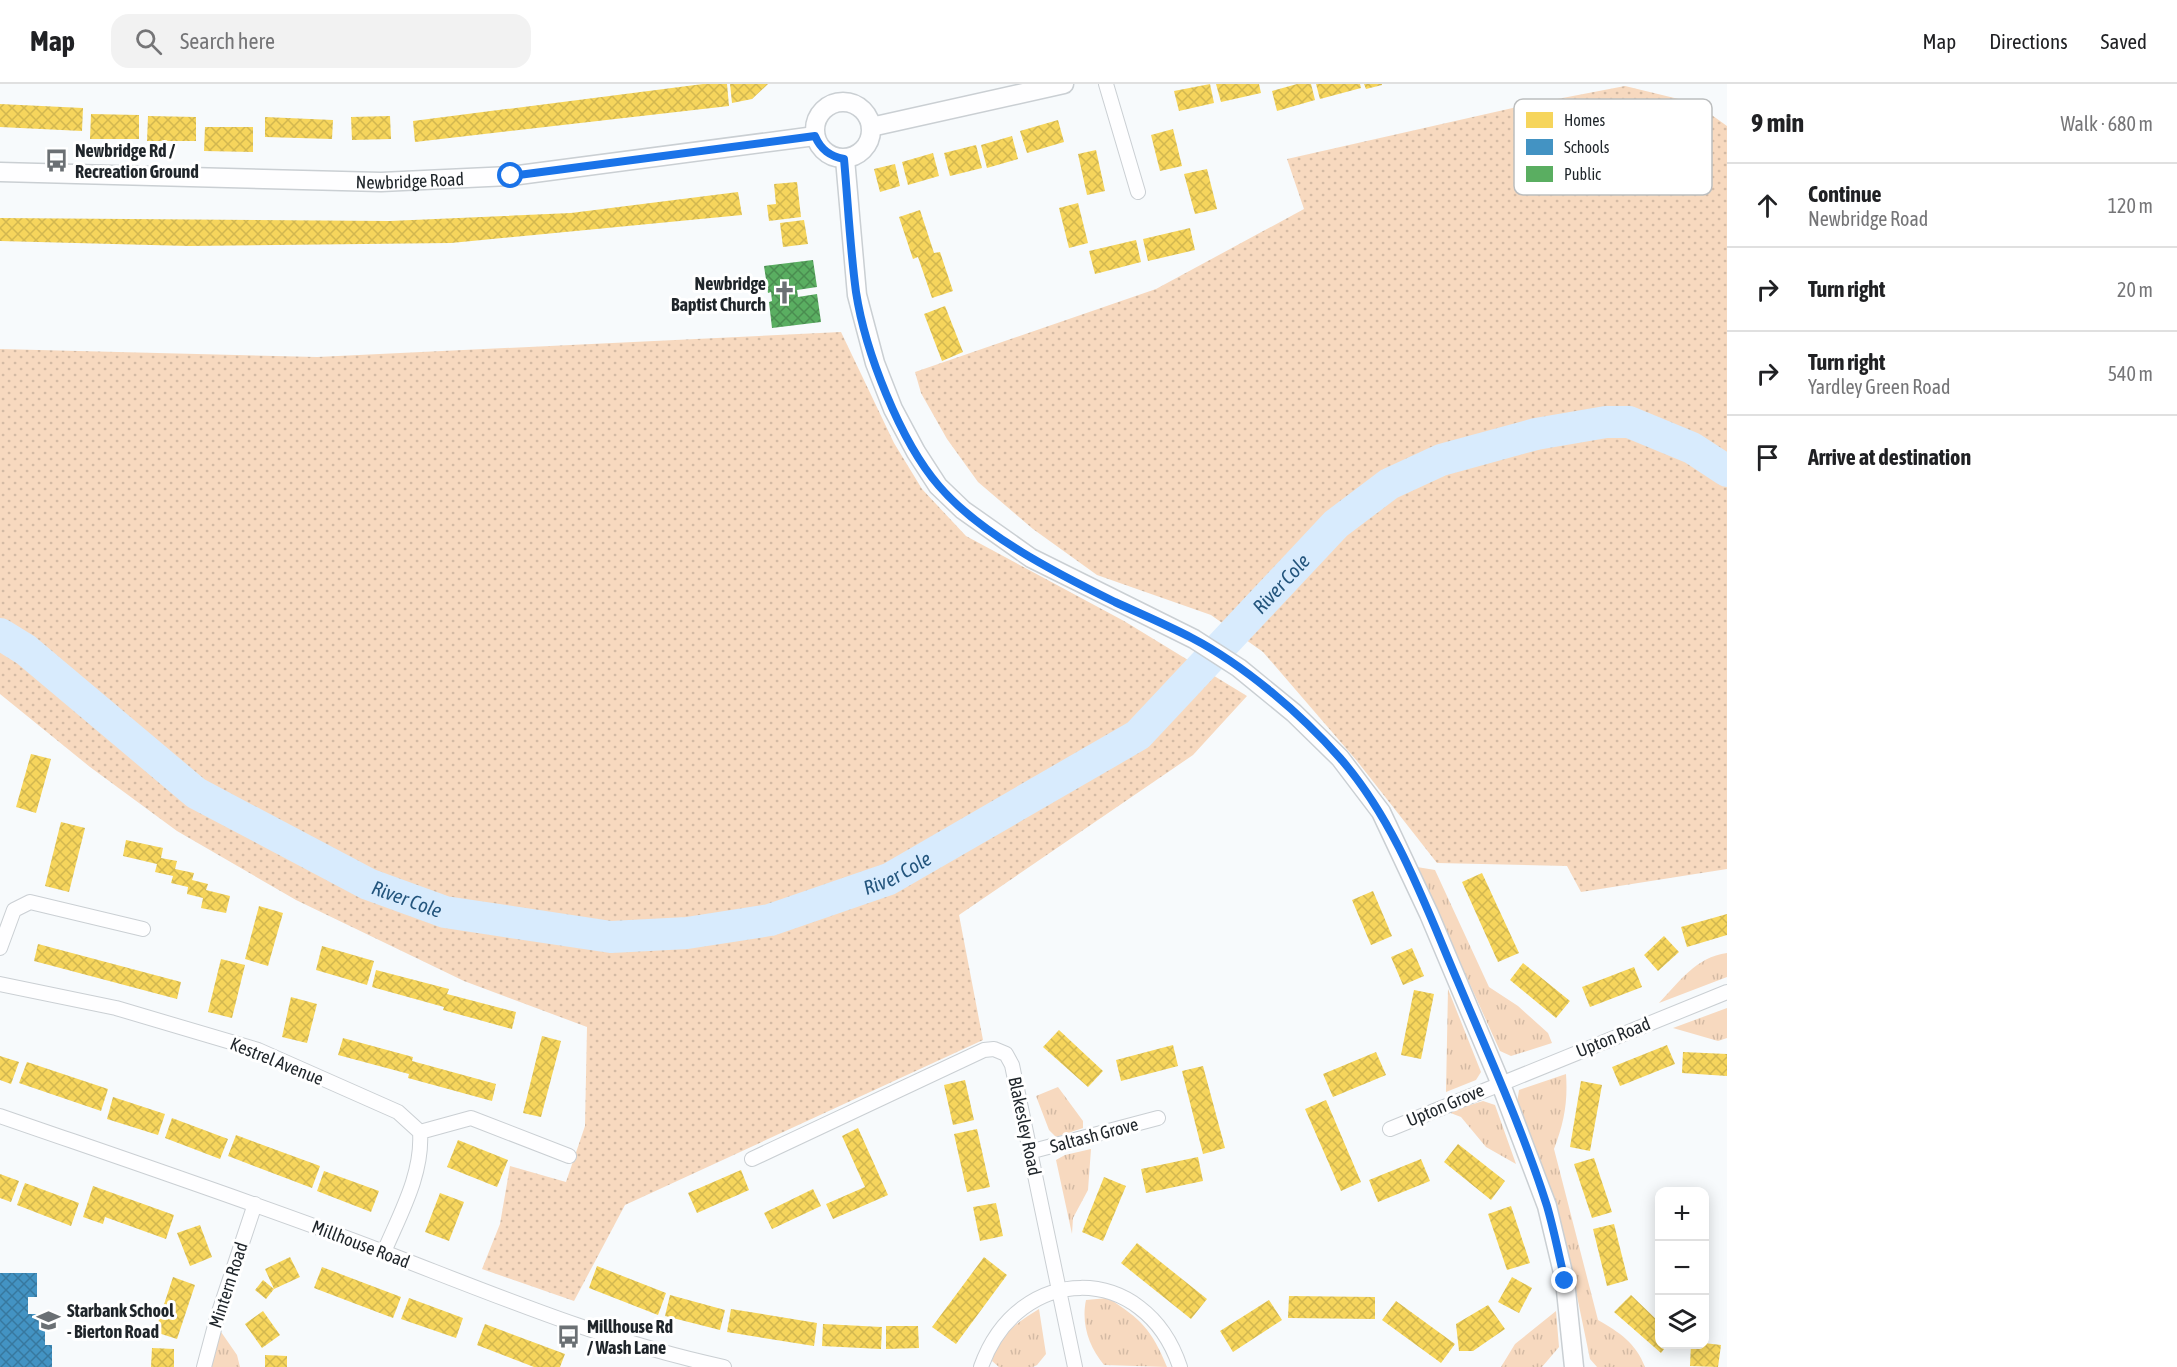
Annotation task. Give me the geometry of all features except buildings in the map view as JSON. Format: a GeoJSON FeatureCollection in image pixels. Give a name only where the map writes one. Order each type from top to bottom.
{"type":"FeatureCollection","features":[{"type":"Feature","properties":{"kind":"street"},"geometry":{"type":"LineString","coordinates":[[1106,84],[1138,192]]}},
{"type":"Feature","properties":{"kind":"street"},"geometry":{"type":"LineString","coordinates":[[871,127],[1057,85]]}},
{"type":"Feature","properties":{"kind":"street"},"geometry":{"type":"LineString","coordinates":[[838,93],[864,111],[871,127],[868,143],[861,152],[854,157],[844,159],[834,157],[823,150],[815,136],[819,115],[838,93]]}},
{"type":"Feature","properties":{"kind":"street","name":"Newbridge Road"},"geometry":{"type":"LineString","coordinates":[[0,172],[393,181],[511,176],[815,136]]}},
{"type":"Feature","properties":{"kind":"street"},"geometry":{"type":"LineString","coordinates":[[844,159],[857,295],[875,363],[893,409],[916,452],[938,486],[963,510],[1031,558],[1194,639],[1239,668],[1294,713],[1340,758],[1381,812],[1429,914],[1500,1082],[1547,1206],[1565,1281],[1574,1367]]}},
{"type":"Feature","properties":{"kind":"street"},"geometry":{"type":"LineString","coordinates":[[0,948],[14,909],[30,902],[143,929]]}},
{"type":"Feature","properties":{"kind":"street","name":"Kestrel Avenue"},"geometry":{"type":"LineString","coordinates":[[0,984],[116,1008],[258,1050],[398,1112],[420,1132]]}},
{"type":"Feature","properties":{"kind":"street","name":"Upton Road"},"geometry":{"type":"LineString","coordinates":[[1500,1082],[1727,992]]}},
{"type":"Feature","properties":{"kind":"street","name":"Blakesley Road"},"geometry":{"type":"LineString","coordinates":[[752,1159],[984,1050],[994,1049],[1006,1053],[1012,1065],[1075,1367]]}},
{"type":"Feature","properties":{"kind":"street","name":"Upton Grove"},"geometry":{"type":"LineString","coordinates":[[1390,1129],[1500,1082]]}},
{"type":"Feature","properties":{"kind":"street","name":"Millhouse Road"},"geometry":{"type":"LineString","coordinates":[[0,1116],[255,1204],[527,1308],[670,1356],[724,1367]]}},
{"type":"Feature","properties":{"kind":"street"},"geometry":{"type":"LineString","coordinates":[[384,1252],[416,1174],[422,1151],[420,1132],[471,1118],[569,1156]]}},
{"type":"Feature","properties":{"kind":"street","name":"Saltash Grove"},"geometry":{"type":"LineString","coordinates":[[1029,1152],[1158,1118]]}},
{"type":"Feature","properties":{"kind":"street","name":"Mintern Road"},"geometry":{"type":"LineString","coordinates":[[204,1367],[217,1318],[255,1204]]}},
{"type":"Feature","properties":{"kind":"street"},"geometry":{"type":"LineString","coordinates":[[981,1367],[988,1346],[1015,1311],[1034,1299],[1059,1289],[1095,1289],[1134,1303],[1164,1331],[1180,1367]]}},
{"type":"Feature","properties":{"kind":"green space"},"geometry":{"type":"Polygon","coordinates":[[[1625,86],[1679,99],[1557,99],[1625,86]]]}},
{"type":"Feature","properties":{"kind":"green space"},"geometry":{"type":"Polygon","coordinates":[[[1514,108],[1514,195],[1712,195],[1712,115],[1727,126],[1727,869],[1581,892],[1567,866],[1437,863],[1357,761],[1263,652],[1211,615],[1097,575],[1033,529],[978,482],[947,439],[921,393],[915,372],[1156,289],[1304,209],[1287,159],[1514,108]]]}},
{"type":"Feature","properties":{"kind":"green space"},"geometry":{"type":"Polygon","coordinates":[[[841,332],[894,443],[922,489],[966,536],[1124,621],[1247,696],[1193,755],[959,915],[983,1040],[625,1205],[574,1301],[482,1269],[500,1224],[510,1166],[566,1182],[585,1126],[587,1027],[464,981],[296,900],[177,831],[90,767],[0,694],[0,349],[317,357],[841,332]]]}},
{"type":"Feature","properties":{"kind":"green space"},"geometry":{"type":"Polygon","coordinates":[[[1417,867],[1435,870],[1489,987],[1518,1006],[1548,1033],[1552,1043],[1511,1056],[1500,1051],[1417,867]]]}},
{"type":"Feature","properties":{"kind":"green space"},"geometry":{"type":"Polygon","coordinates":[[[1727,953],[1727,977],[1659,1003],[1697,965],[1716,955],[1727,953]]]}},
{"type":"Feature","properties":{"kind":"green space"},"geometry":{"type":"Polygon","coordinates":[[[1448,989],[1481,1072],[1476,1080],[1446,1092],[1448,989]]]}},
{"type":"Feature","properties":{"kind":"green space"},"geometry":{"type":"Polygon","coordinates":[[[1727,1008],[1727,1038],[1718,1041],[1673,1028],[1727,1008]]]}},
{"type":"Feature","properties":{"kind":"green space"},"geometry":{"type":"Polygon","coordinates":[[[1566,1074],[1564,1112],[1554,1149],[1598,1320],[1632,1345],[1645,1367],[1597,1367],[1590,1359],[1566,1243],[1549,1187],[1517,1103],[1519,1090],[1566,1074]]]}},
{"type":"Feature","properties":{"kind":"green space"},"geometry":{"type":"Polygon","coordinates":[[[1058,1087],[1083,1121],[1083,1128],[1056,1137],[1049,1130],[1036,1096],[1058,1087]]]}},
{"type":"Feature","properties":{"kind":"green space"},"geometry":{"type":"Polygon","coordinates":[[[1483,1101],[1495,1105],[1516,1164],[1486,1147],[1461,1117],[1448,1112],[1483,1101]]]}},
{"type":"Feature","properties":{"kind":"green space"},"geometry":{"type":"Polygon","coordinates":[[[1091,1149],[1088,1190],[1073,1218],[1072,1234],[1056,1160],[1065,1155],[1091,1149]]]}},
{"type":"Feature","properties":{"kind":"green space"},"geometry":{"type":"Polygon","coordinates":[[[1108,1298],[1129,1312],[1144,1326],[1167,1367],[1104,1365],[1090,1343],[1085,1309],[1086,1300],[1108,1298]]]}},
{"type":"Feature","properties":{"kind":"green space"},"geometry":{"type":"Polygon","coordinates":[[[1039,1309],[1046,1354],[1033,1367],[999,1367],[992,1361],[999,1344],[1016,1324],[1039,1309]]]}},
{"type":"Feature","properties":{"kind":"green space"},"geometry":{"type":"Polygon","coordinates":[[[1556,1311],[1559,1347],[1542,1367],[1501,1367],[1515,1344],[1556,1311]]]}},
{"type":"Feature","properties":{"kind":"green space"},"geometry":{"type":"Polygon","coordinates":[[[219,1329],[237,1355],[240,1367],[209,1367],[219,1329]]]}},
{"type":"Feature","properties":{"kind":"waterway","name":"River Cole"},"geometry":{"type":"LineString","coordinates":[[0,634],[26,650],[196,793],[368,884],[445,912],[611,937],[687,933],[770,920],[889,879],[1138,735],[1336,524],[1389,484],[1441,460],[1536,434],[1606,422],[1629,422],[1692,448],[1727,471]]}},
{"type":"Feature","properties":{"kind":"place","name":"Newbridge Rd / Recreation Ground"},"geometry":{"type":"Point","coordinates":[57,160]}},
{"type":"Feature","properties":{"kind":"place","name":"Newbridge Baptist Church"},"geometry":{"type":"Point","coordinates":[784,293]}},
{"type":"Feature","properties":{"kind":"place","name":"Starbank School - Bierton Road"},"geometry":{"type":"Point","coordinates":[49,1320]}},
{"type":"Feature","properties":{"kind":"place","name":"Millhouse Rd / Wash Lane"},"geometry":{"type":"Point","coordinates":[569,1336]}},
{"type":"Feature","properties":{"kind":"route"},"geometry":{"type":"LineString","coordinates":[[511,176],[815,136],[823,150],[834,157],[844,159],[857,295],[875,363],[893,409],[916,452],[938,486],[963,510],[1031,558],[1194,639],[1239,668],[1294,713],[1340,758],[1381,812],[1429,914],[1500,1082],[1547,1206],[1565,1281]]}}]}
